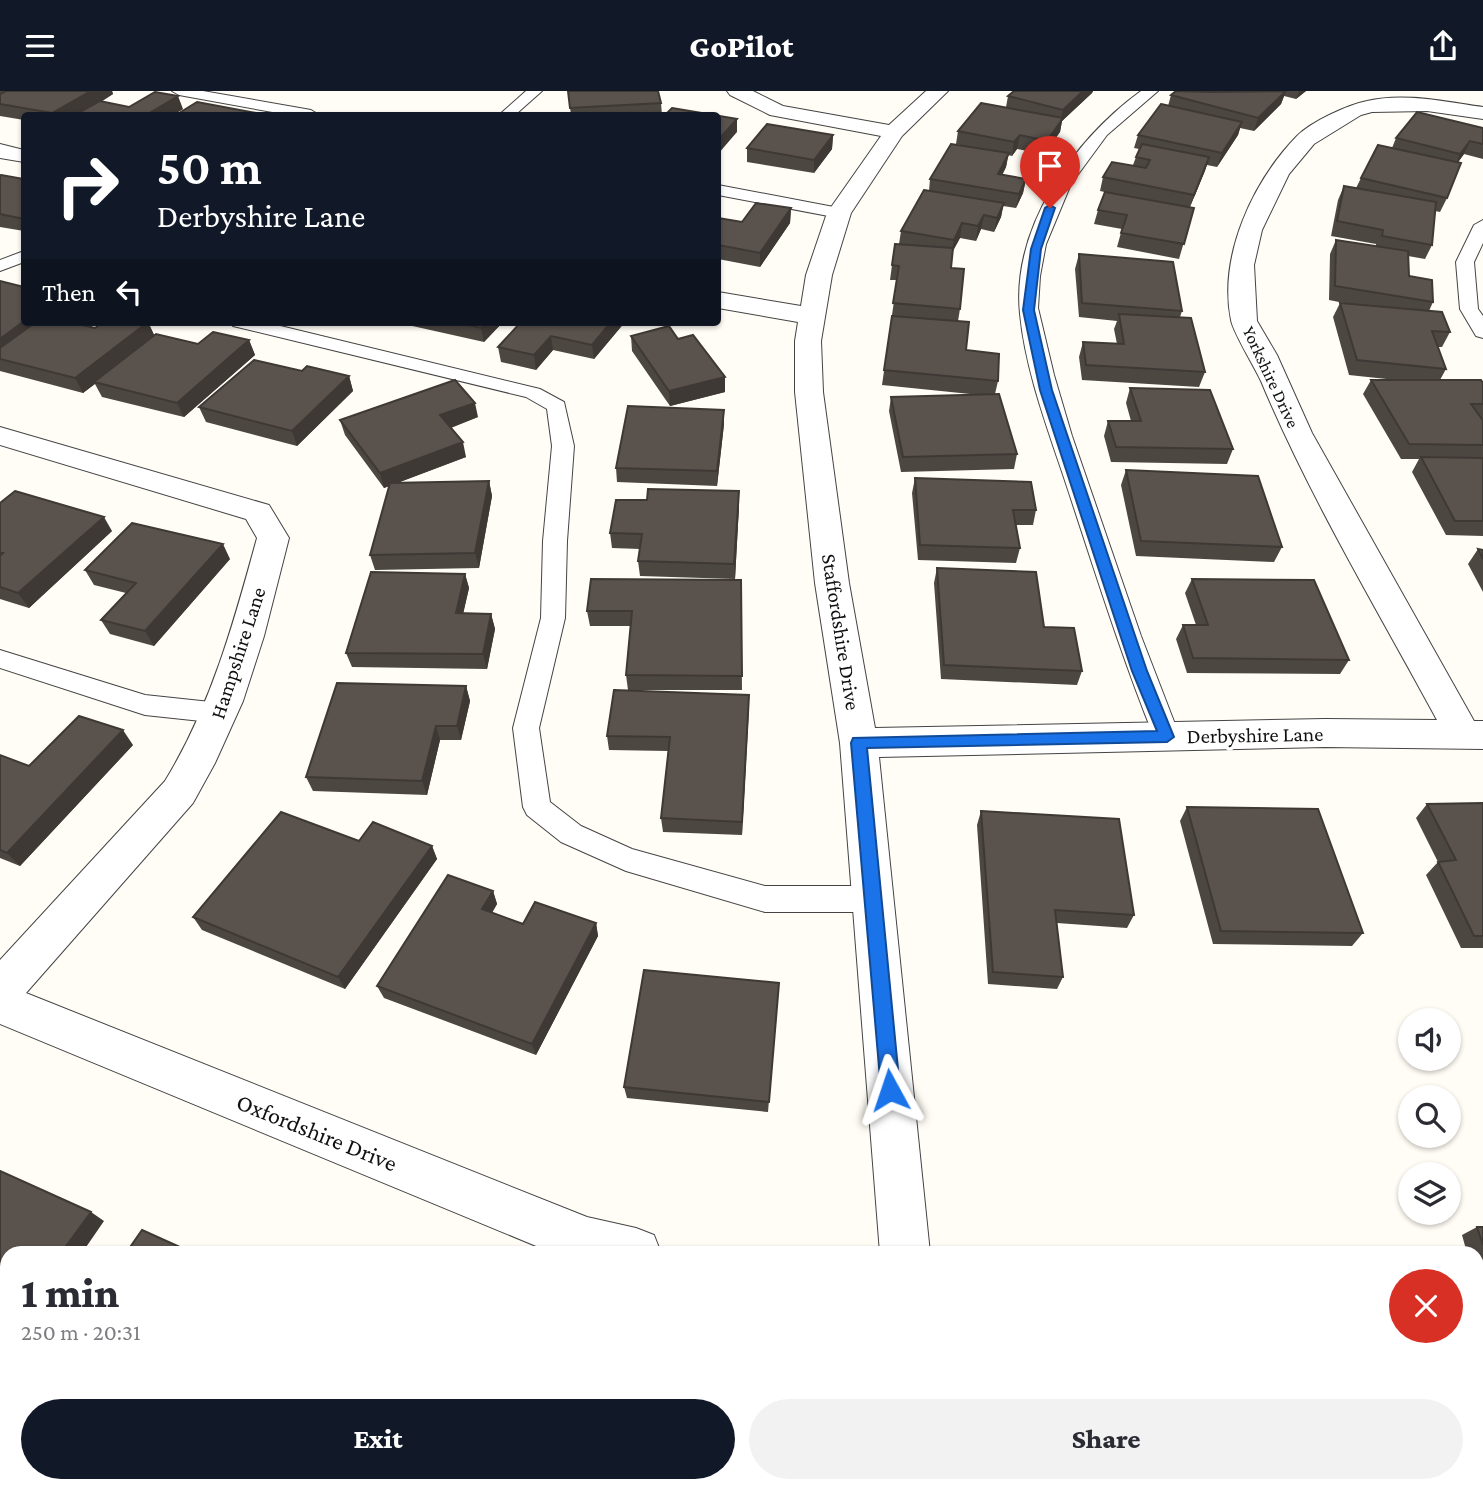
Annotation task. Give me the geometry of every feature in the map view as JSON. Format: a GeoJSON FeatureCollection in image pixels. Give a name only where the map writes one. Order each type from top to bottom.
{"type":"FeatureCollection","features":[{"type":"Feature","properties":{"kind":"street"},"geometry":{"type":"LineString","coordinates":[[737,91],[777,111],[894,132]]}},
{"type":"Feature","properties":{"kind":"street","name":"Staffordshire Drive"},"geometry":{"type":"LineString","coordinates":[[904,1246],[859,743],[831,583],[809,392],[808,341],[819,275],[839,213],[894,132],[937,91]]}},
{"type":"Feature","properties":{"kind":"street","name":"Yorkshire Drive"},"geometry":{"type":"LineString","coordinates":[[1473,735],[1297,433],[1263,355],[1244,321],[1242,265],[1250,230],[1279,172],[1306,139],[1345,115],[1371,106],[1427,105],[1483,113]]}},
{"type":"Feature","properties":{"kind":"street"},"geometry":{"type":"LineString","coordinates":[[0,151],[21,155]]}},
{"type":"Feature","properties":{"kind":"street"},"geometry":{"type":"LineString","coordinates":[[721,301],[811,316]]}},
{"type":"Feature","properties":{"kind":"street","name":"Hampshire Lane"},"geometry":{"type":"LineString","coordinates":[[0,436],[258,512],[273,538],[260,589],[220,713],[199,762],[179,792],[0,991]]}},
{"type":"Feature","properties":{"kind":"street","name":"Derbyshire Lane"},"geometry":{"type":"LineString","coordinates":[[859,743],[1325,733],[1473,735]]}},
{"type":"Feature","properties":{"kind":"street","name":"Oxfordshire Drive"},"geometry":{"type":"LineString","coordinates":[[0,1003],[587,1242],[605,1246]]}},
{"type":"Feature","properties":{"kind":"lane"},"geometry":{"type":"LineString","coordinates":[[178,91],[294,112]]}},
{"type":"Feature","properties":{"kind":"lane"},"geometry":{"type":"LineString","coordinates":[[510,112],[535,91]]}},
{"type":"Feature","properties":{"kind":"lane"},"geometry":{"type":"LineString","coordinates":[[1151,91],[1107,124],[1075,165],[1050,208],[1036,249],[1029,310],[1046,390],[1140,671],[1167,737]]}},
{"type":"Feature","properties":{"kind":"lane"},"geometry":{"type":"LineString","coordinates":[[721,191],[839,213]]}},
{"type":"Feature","properties":{"kind":"lane"},"geometry":{"type":"LineString","coordinates":[[1483,225],[1465,262],[1469,309],[1483,332]]}},
{"type":"Feature","properties":{"kind":"lane"},"geometry":{"type":"LineString","coordinates":[[0,267],[21,257]]}},
{"type":"Feature","properties":{"kind":"lane"},"geometry":{"type":"LineString","coordinates":[[0,267],[21,273]]}},
{"type":"Feature","properties":{"kind":"lane"},"geometry":{"type":"LineString","coordinates":[[257,326],[533,393],[557,406],[563,446],[555,541],[553,618],[526,728],[537,807],[570,834],[626,859],[765,899],[873,899]]}},
{"type":"Feature","properties":{"kind":"lane"},"geometry":{"type":"LineString","coordinates":[[0,659],[145,705],[220,713]]}},
{"type":"Feature","properties":{"kind":"building"},"geometry":{"type":"Polygon","coordinates":[[[6,91],[91,91],[54,112],[0,104],[0,94],[6,91]]]}},
{"type":"Feature","properties":{"kind":"building"},"geometry":{"type":"Polygon","coordinates":[[[568,91],[658,91],[661,103],[570,108],[568,91]]]}},
{"type":"Feature","properties":{"kind":"building"},"geometry":{"type":"Polygon","coordinates":[[[1014,91],[1083,91],[1063,110],[1008,96],[1014,91]]]}},
{"type":"Feature","properties":{"kind":"building"},"geometry":{"type":"Polygon","coordinates":[[[1176,91],[1286,91],[1258,118],[1171,95],[1176,91]]]}},
{"type":"Feature","properties":{"kind":"building"},"geometry":{"type":"Polygon","coordinates":[[[155,92],[178,96],[151,112],[80,112],[100,101],[129,107],[155,92]]]}},
{"type":"Feature","properties":{"kind":"building"},"geometry":{"type":"Polygon","coordinates":[[[197,102],[251,112],[181,112],[197,102]]]}},
{"type":"Feature","properties":{"kind":"building"},"geometry":{"type":"Polygon","coordinates":[[[981,103],[1063,118],[1047,141],[1020,135],[1014,142],[958,131],[981,103]]]}},
{"type":"Feature","properties":{"kind":"building"},"geometry":{"type":"Polygon","coordinates":[[[1161,104],[1242,122],[1222,153],[1138,135],[1161,104]]]}},
{"type":"Feature","properties":{"kind":"building"},"geometry":{"type":"Polygon","coordinates":[[[672,108],[695,112],[668,112],[672,108]]]}},
{"type":"Feature","properties":{"kind":"building"},"geometry":{"type":"Polygon","coordinates":[[[1417,112],[1483,128],[1483,144],[1470,141],[1460,154],[1396,138],[1417,112]]]}},
{"type":"Feature","properties":{"kind":"building"},"geometry":{"type":"Polygon","coordinates":[[[721,116],[737,119],[721,137],[721,116]]]}},
{"type":"Feature","properties":{"kind":"building"},"geometry":{"type":"Polygon","coordinates":[[[767,124],[833,135],[814,160],[747,148],[767,124]]]}},
{"type":"Feature","properties":{"kind":"building"},"geometry":{"type":"Polygon","coordinates":[[[951,144],[1009,153],[998,174],[1026,179],[1019,194],[930,179],[951,144]]]}},
{"type":"Feature","properties":{"kind":"building"},"geometry":{"type":"Polygon","coordinates":[[[1142,144],[1209,157],[1194,195],[1103,177],[1112,162],[1146,168],[1150,160],[1136,157],[1142,144]]]}},
{"type":"Feature","properties":{"kind":"building"},"geometry":{"type":"Polygon","coordinates":[[[1378,145],[1461,163],[1447,198],[1361,178],[1378,145]]]}},
{"type":"Feature","properties":{"kind":"building"},"geometry":{"type":"Polygon","coordinates":[[[0,176],[21,178],[21,218],[0,214],[0,176]]]}},
{"type":"Feature","properties":{"kind":"building"},"geometry":{"type":"Polygon","coordinates":[[[1344,186],[1436,202],[1432,245],[1382,236],[1383,230],[1337,221],[1344,186]]]}},
{"type":"Feature","properties":{"kind":"building"},"geometry":{"type":"Polygon","coordinates":[[[924,190],[1004,203],[997,218],[984,215],[978,226],[962,223],[954,240],[901,231],[924,190]]]}},
{"type":"Feature","properties":{"kind":"building"},"geometry":{"type":"Polygon","coordinates":[[[1105,192],[1194,208],[1184,244],[1121,233],[1127,215],[1098,210],[1105,192]]]}},
{"type":"Feature","properties":{"kind":"building"},"geometry":{"type":"Polygon","coordinates":[[[756,203],[791,208],[760,253],[721,246],[721,218],[742,222],[756,203]]]}},
{"type":"Feature","properties":{"kind":"building"},"geometry":{"type":"Polygon","coordinates":[[[1336,240],[1408,251],[1409,276],[1432,280],[1433,302],[1335,286],[1336,240]]]}},
{"type":"Feature","properties":{"kind":"building"},"geometry":{"type":"Polygon","coordinates":[[[895,244],[953,248],[951,268],[964,269],[960,309],[893,303],[899,266],[892,265],[895,244]]]}},
{"type":"Feature","properties":{"kind":"building"},"geometry":{"type":"Polygon","coordinates":[[[1079,254],[1173,262],[1182,311],[1082,303],[1079,254]]]}},
{"type":"Feature","properties":{"kind":"building"},"geometry":{"type":"Polygon","coordinates":[[[0,281],[21,286],[21,323],[0,339],[0,281]]]}},
{"type":"Feature","properties":{"kind":"building"},"geometry":{"type":"Polygon","coordinates":[[[1340,303],[1442,312],[1450,332],[1432,331],[1446,369],[1357,360],[1340,303]]]}},
{"type":"Feature","properties":{"kind":"building"},"geometry":{"type":"Polygon","coordinates":[[[1119,314],[1191,318],[1205,372],[1086,365],[1083,342],[1124,344],[1119,314]]]}},
{"type":"Feature","properties":{"kind":"building"},"geometry":{"type":"Polygon","coordinates":[[[892,316],[969,322],[966,350],[999,354],[998,381],[884,370],[892,316]]]}},
{"type":"Feature","properties":{"kind":"building"},"geometry":{"type":"Polygon","coordinates":[[[30,326],[143,326],[75,378],[0,359],[0,348],[30,326]]]}},
{"type":"Feature","properties":{"kind":"building"},"geometry":{"type":"Polygon","coordinates":[[[517,326],[608,326],[592,345],[551,336],[534,355],[498,347],[517,326]]]}},
{"type":"Feature","properties":{"kind":"building"},"geometry":{"type":"Polygon","coordinates":[[[669,326],[678,339],[693,335],[725,377],[669,391],[631,336],[669,326]]]}},
{"type":"Feature","properties":{"kind":"building"},"geometry":{"type":"Polygon","coordinates":[[[213,332],[249,340],[177,403],[94,382],[156,334],[198,344],[213,332]]]}},
{"type":"Feature","properties":{"kind":"building"},"geometry":{"type":"Polygon","coordinates":[[[254,360],[302,371],[307,366],[349,376],[292,431],[199,407],[254,360]]]}},
{"type":"Feature","properties":{"kind":"building"},"geometry":{"type":"Polygon","coordinates":[[[455,380],[475,403],[440,415],[463,442],[380,473],[340,420],[455,380]]]}},
{"type":"Feature","properties":{"kind":"building"},"geometry":{"type":"Polygon","coordinates":[[[1371,380],[1481,380],[1483,404],[1471,404],[1483,419],[1483,445],[1409,444],[1371,380]]]}},
{"type":"Feature","properties":{"kind":"building"},"geometry":{"type":"Polygon","coordinates":[[[1130,388],[1210,390],[1233,449],[1116,447],[1108,421],[1141,421],[1130,388]]]}},
{"type":"Feature","properties":{"kind":"building"},"geometry":{"type":"Polygon","coordinates":[[[999,394],[1017,454],[903,457],[891,397],[999,394]]]}},
{"type":"Feature","properties":{"kind":"building"},"geometry":{"type":"Polygon","coordinates":[[[628,406],[724,410],[717,471],[616,468],[628,406]]]}},
{"type":"Feature","properties":{"kind":"building"},"geometry":{"type":"Polygon","coordinates":[[[1421,457],[1483,458],[1483,521],[1455,521],[1421,457]]]}},
{"type":"Feature","properties":{"kind":"building"},"geometry":{"type":"Polygon","coordinates":[[[1126,470],[1258,476],[1282,547],[1141,541],[1126,470]]]}},
{"type":"Feature","properties":{"kind":"building"},"geometry":{"type":"Polygon","coordinates":[[[915,478],[1031,482],[1036,510],[1013,510],[1020,548],[920,545],[915,478]]]}},
{"type":"Feature","properties":{"kind":"building"},"geometry":{"type":"Polygon","coordinates":[[[489,481],[475,553],[370,555],[390,483],[489,481]]]}},
{"type":"Feature","properties":{"kind":"building"},"geometry":{"type":"Polygon","coordinates":[[[648,489],[739,491],[734,564],[638,561],[642,534],[610,533],[616,500],[647,500],[648,489]]]}},
{"type":"Feature","properties":{"kind":"building"},"geometry":{"type":"Polygon","coordinates":[[[15,491],[104,517],[18,593],[0,587],[0,556],[3,553],[0,553],[0,503],[15,491]]]}},
{"type":"Feature","properties":{"kind":"building"},"geometry":{"type":"Polygon","coordinates":[[[132,523],[223,544],[145,631],[101,620],[136,583],[85,570],[132,523]]]}},
{"type":"Feature","properties":{"kind":"building"},"geometry":{"type":"Polygon","coordinates":[[[937,568],[1036,572],[1044,627],[1074,628],[1082,671],[944,665],[937,568]]]}},
{"type":"Feature","properties":{"kind":"building"},"geometry":{"type":"Polygon","coordinates":[[[371,572],[465,574],[456,613],[491,614],[483,654],[346,653],[371,572]]]}},
{"type":"Feature","properties":{"kind":"building"},"geometry":{"type":"Polygon","coordinates":[[[591,579],[741,580],[742,676],[626,675],[632,611],[587,611],[591,579]]]}},
{"type":"Feature","properties":{"kind":"building"},"geometry":{"type":"Polygon","coordinates":[[[1192,579],[1314,580],[1349,660],[1193,658],[1183,625],[1208,625],[1192,579]]]}},
{"type":"Feature","properties":{"kind":"building"},"geometry":{"type":"Polygon","coordinates":[[[337,683],[466,686],[457,726],[436,726],[422,781],[306,777],[337,683]]]}},
{"type":"Feature","properties":{"kind":"building"},"geometry":{"type":"Polygon","coordinates":[[[614,690],[749,695],[742,822],[661,818],[670,737],[607,736],[614,690]]]}},
{"type":"Feature","properties":{"kind":"building"},"geometry":{"type":"Polygon","coordinates":[[[79,716],[123,730],[7,853],[0,850],[0,755],[29,766],[79,716]]]}},
{"type":"Feature","properties":{"kind":"building"},"geometry":{"type":"Polygon","coordinates":[[[1483,803],[1483,936],[1474,936],[1438,862],[1456,860],[1427,804],[1483,803]]]}},
{"type":"Feature","properties":{"kind":"building"},"geometry":{"type":"Polygon","coordinates":[[[1187,807],[1318,809],[1363,933],[1221,931],[1187,807]]]}},
{"type":"Feature","properties":{"kind":"building"},"geometry":{"type":"Polygon","coordinates":[[[981,811],[1119,819],[1134,915],[1055,910],[1063,977],[993,972],[981,811]]]}},
{"type":"Feature","properties":{"kind":"building"},"geometry":{"type":"Polygon","coordinates":[[[281,812],[359,841],[373,822],[432,846],[338,977],[193,917],[281,812]]]}},
{"type":"Feature","properties":{"kind":"building"},"geometry":{"type":"Polygon","coordinates":[[[448,875],[493,891],[482,909],[523,924],[535,902],[596,923],[532,1044],[377,986],[448,875]]]}},
{"type":"Feature","properties":{"kind":"building"},"geometry":{"type":"Polygon","coordinates":[[[644,970],[779,983],[769,1102],[624,1087],[644,970]]]}},
{"type":"Feature","properties":{"kind":"building"},"geometry":{"type":"Polygon","coordinates":[[[0,1171],[91,1212],[66,1246],[0,1246],[0,1171]]]}},
{"type":"Feature","properties":{"kind":"building"},"geometry":{"type":"Polygon","coordinates":[[[1477,1227],[1483,1227],[1483,1245],[1477,1227]]]}},
{"type":"Feature","properties":{"kind":"building"},"geometry":{"type":"Polygon","coordinates":[[[142,1230],[177,1246],[131,1246],[142,1230]]]}},
{"type":"Feature","properties":{"kind":"route"},"geometry":{"type":"LineString","coordinates":[[890,1090],[859,743],[1167,737],[1140,671],[1046,390],[1029,310],[1036,249],[1050,208]]}}]}
